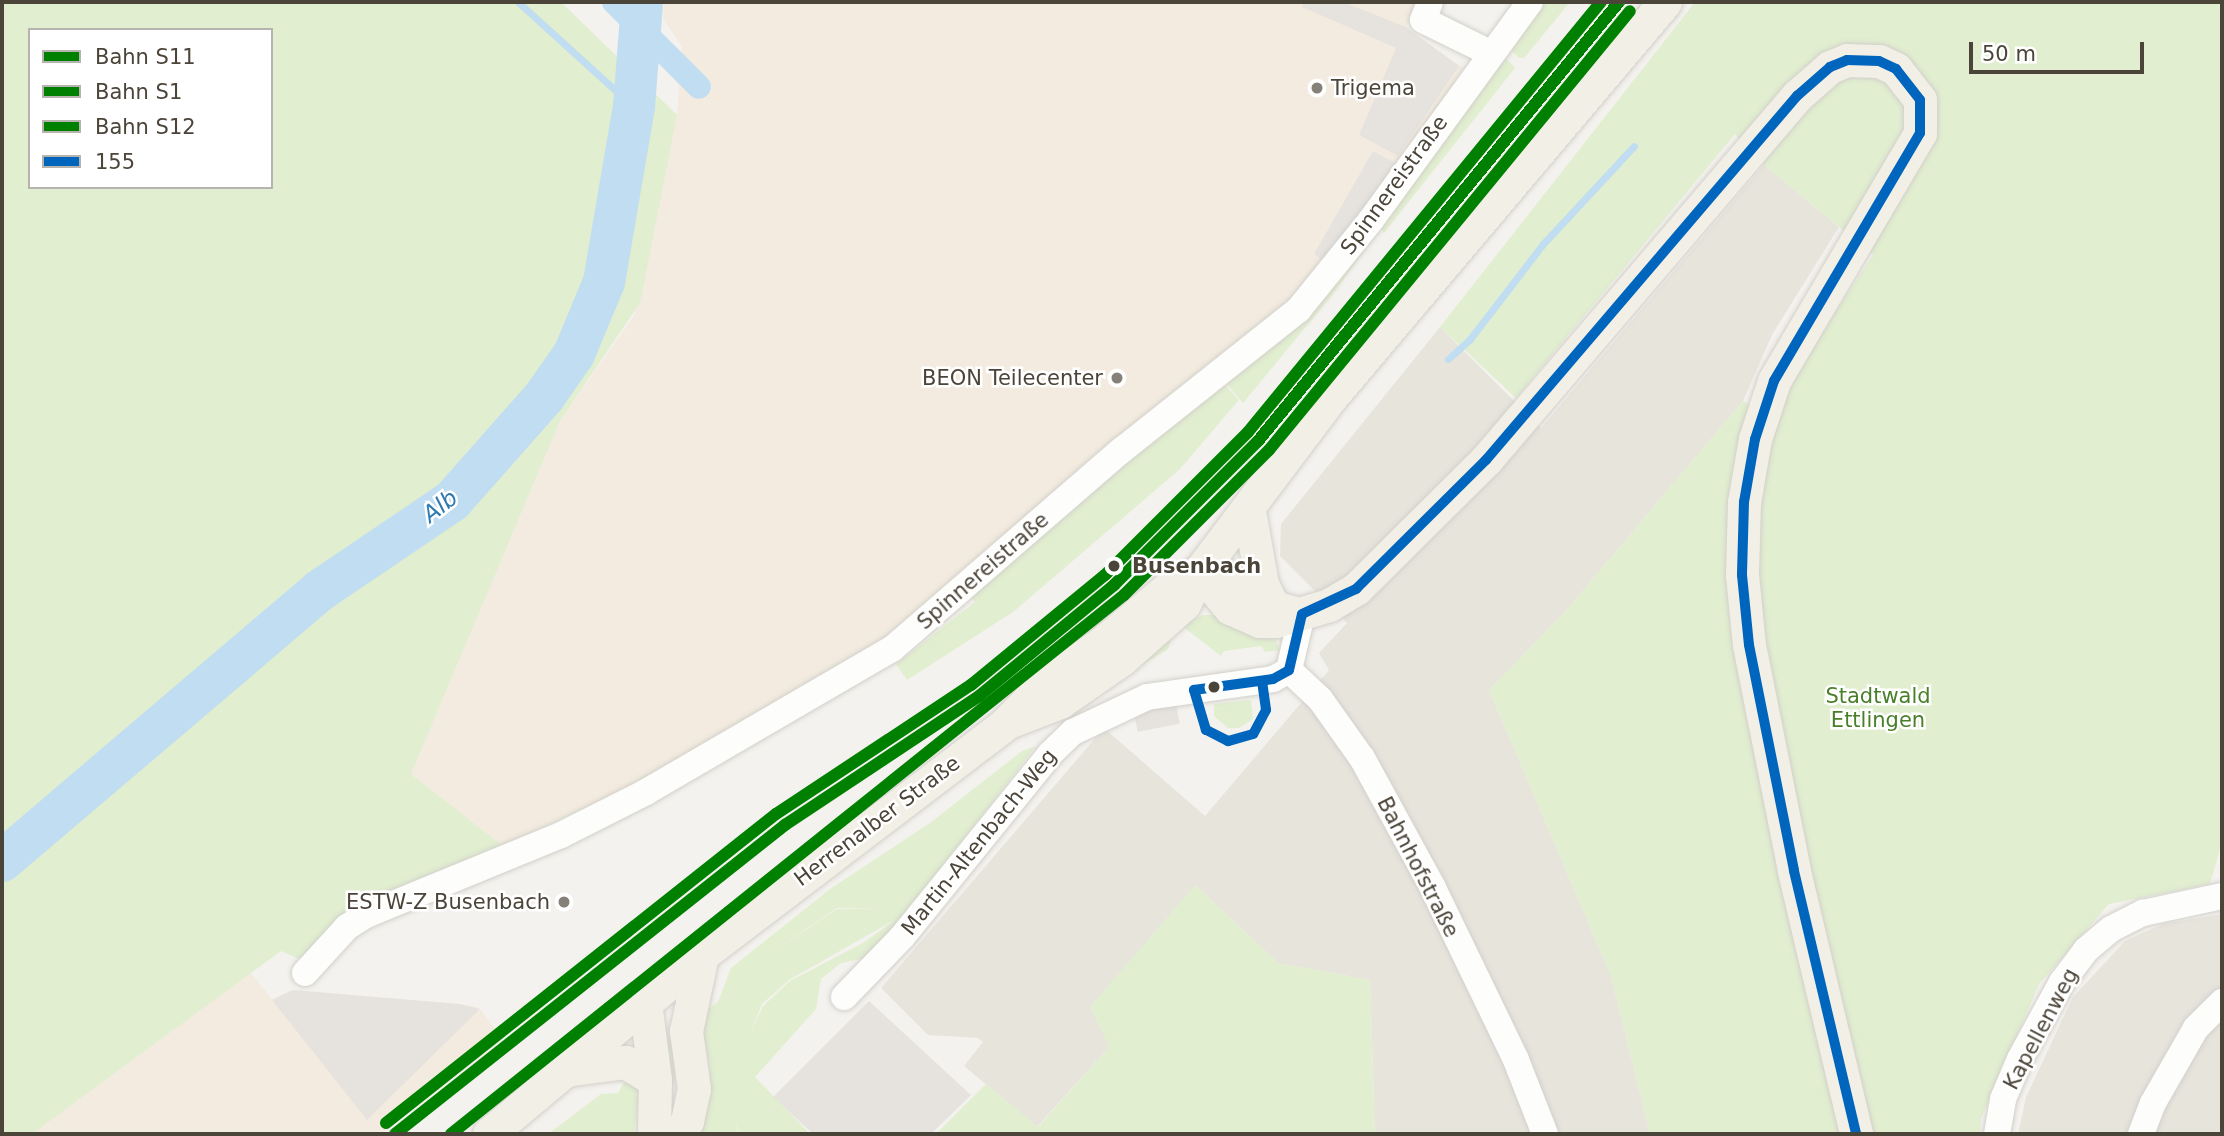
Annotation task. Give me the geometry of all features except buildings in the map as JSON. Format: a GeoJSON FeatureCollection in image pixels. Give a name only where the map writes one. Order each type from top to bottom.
{"type":"FeatureCollection","features":[{"type":"Feature","properties":{"kind":"main road","name":"Herrenalber Straße"},"geometry":{"type":"LineString","coordinates":[[489,1134],[702,954],[1006,723],[1060,702],[1122,659],[1185,604],[1200,571],[1249,511],[1340,386],[1665,2]]}},
{"type":"Feature","properties":{"kind":"main road"},"geometry":{"type":"LineString","coordinates":[[1200,571],[1221,574],[1287,611],[1356,589],[1486,460],[1715,187],[1816,78],[1830,67],[1863,58],[1896,69],[1920,100],[1920,133],[1774,381],[1755,439],[1744,502],[1742,575],[1749,645],[1794,871],[1856,1134]]}},
{"type":"Feature","properties":{"kind":"main road"},"geometry":{"type":"LineString","coordinates":[[1249,511],[1262,584],[1287,611]]}},
{"type":"Feature","properties":{"kind":"main road"},"geometry":{"type":"LineString","coordinates":[[678,1134],[687,1121],[694,1088],[686,1031],[702,954]]}},
{"type":"Feature","properties":{"kind":"main road"},"geometry":{"type":"LineString","coordinates":[[645,1002],[686,1031]]}},
{"type":"Feature","properties":{"kind":"main road"},"geometry":{"type":"LineString","coordinates":[[645,1002],[654,1080],[654,1134]]}},
{"type":"Feature","properties":{"kind":"main road"},"geometry":{"type":"LineString","coordinates":[[563,1070],[625,1062],[654,1080]]}},
{"type":"Feature","properties":{"kind":"street"},"geometry":{"type":"LineString","coordinates":[[1430,2],[1423,20],[1490,53]]}},
{"type":"Feature","properties":{"kind":"street","name":"Spinnereistraße"},"geometry":{"type":"LineString","coordinates":[[305,974],[347,927],[366,915],[561,835],[646,792],[892,649],[1122,450],[1299,309],[1371,220],[1490,53],[1530,2]]}},
{"type":"Feature","properties":{"kind":"street"},"geometry":{"type":"LineString","coordinates":[[1287,611],[1289,670]]}},
{"type":"Feature","properties":{"kind":"street","name":"Martin-Altenbach-Weg"},"geometry":{"type":"LineString","coordinates":[[844,997],[902,937],[1050,754],[1073,732],[1147,697],[1273,679],[1289,670]]}},
{"type":"Feature","properties":{"kind":"street","name":"Bahnhofstraße"},"geometry":{"type":"LineString","coordinates":[[1289,670],[1320,699],[1368,770],[1432,886],[1516,1060],[1545,1134]]}},
{"type":"Feature","properties":{"kind":"street","name":"Kapellenweg"},"geometry":{"type":"LineString","coordinates":[[1997,1134],[2003,1099],[2020,1059],[2062,982],[2086,950],[2111,929],[2143,913],[2222,895]]}},
{"type":"Feature","properties":{"kind":"street"},"geometry":{"type":"LineString","coordinates":[[2141,1134],[2153,1103],[2196,1028],[2222,1002]]}},
{"type":"Feature","properties":{"kind":"shaded area"},"geometry":{"type":"Polygon","coordinates":[[[664,2],[1415,2],[1406,28],[1463,68],[1403,162],[1296,303],[1108,449],[885,641],[633,785],[503,846],[411,774],[560,421],[635,314],[677,115],[682,47],[663,18],[664,2]]]}},
{"type":"Feature","properties":{"kind":"shaded area"},"geometry":{"type":"Polygon","coordinates":[[[1304,2],[1343,2],[1406,27],[1459,66],[1398,156],[1359,135],[1396,48],[1302,7],[1304,2]]]}},
{"type":"Feature","properties":{"kind":"shaded area"},"geometry":{"type":"Polygon","coordinates":[[[1373,151],[1395,163],[1326,263],[1314,254],[1373,151]]]}},
{"type":"Feature","properties":{"kind":"shaded area"},"geometry":{"type":"Polygon","coordinates":[[[1764,165],[1839,227],[1772,335],[1743,401],[1565,612],[1489,690],[1611,976],[1650,1134],[1375,1134],[1370,980],[1278,963],[1195,885],[1109,1047],[1037,1127],[964,1066],[983,1042],[978,1038],[928,1035],[881,988],[1104,728],[1205,816],[1329,670],[1319,653],[1347,623],[1280,556],[1281,524],[1440,327],[1541,428],[1764,165]]]}},
{"type":"Feature","properties":{"kind":"shaded area"},"geometry":{"type":"Polygon","coordinates":[[[1176,704],[1180,724],[1138,732],[1134,712],[1176,704]]]}},
{"type":"Feature","properties":{"kind":"shaded area"},"geometry":{"type":"Polygon","coordinates":[[[2222,914],[2222,1134],[2018,1134],[2026,1097],[2073,997],[2125,941],[2163,924],[2222,914]]]}},
{"type":"Feature","properties":{"kind":"shaded area"},"geometry":{"type":"Polygon","coordinates":[[[251,973],[272,999],[293,990],[472,1006],[480,1009],[503,1039],[382,1134],[32,1134],[251,973]]]}},
{"type":"Feature","properties":{"kind":"shaded area"},"geometry":{"type":"Polygon","coordinates":[[[293,990],[460,1004],[480,1009],[367,1120],[272,1000],[293,990]]]}},
{"type":"Feature","properties":{"kind":"shaded area"},"geometry":{"type":"Polygon","coordinates":[[[869,1001],[971,1095],[931,1134],[813,1134],[773,1097],[869,1001]]]}},
{"type":"Feature","properties":{"kind":"green space"},"geometry":{"type":"Polygon","coordinates":[[[2,2],[561,2],[677,115],[640,303],[560,421],[411,774],[503,846],[355,911],[299,959],[281,951],[32,1134],[2,1134],[2,2]]]}},
{"type":"Feature","properties":{"kind":"green space"},"geometry":{"type":"Polygon","coordinates":[[[1543,2],[1570,2],[1524,58],[1519,58],[1507,46],[1543,2]]]}},
{"type":"Feature","properties":{"kind":"green space","name":"Stadtwald Ettlingen"},"geometry":{"type":"Polygon","coordinates":[[[1695,2],[2222,2],[2222,842],[2210,884],[2109,904],[2039,984],[1981,1119],[1980,1134],[1650,1134],[1611,976],[1489,690],[1565,612],[1743,401],[1777,421],[1798,369],[1873,255],[1764,165],[1735,134],[1516,398],[1440,327],[1695,2]]]}},
{"type":"Feature","properties":{"kind":"green space"},"geometry":{"type":"Polygon","coordinates":[[[1501,53],[1515,68],[1384,233],[1381,229],[1501,53]]]}},
{"type":"Feature","properties":{"kind":"green space"},"geometry":{"type":"Polygon","coordinates":[[[1375,236],[1334,293],[1243,403],[1224,381],[1301,321],[1375,236]]]}},
{"type":"Feature","properties":{"kind":"green space"},"geometry":{"type":"Polygon","coordinates":[[[1224,384],[1239,400],[1180,469],[1013,612],[907,680],[896,664],[975,602],[967,593],[1224,384]]]}},
{"type":"Feature","properties":{"kind":"green space"},"geometry":{"type":"Polygon","coordinates":[[[1202,615],[1219,615],[1273,633],[1280,650],[1265,652],[1261,646],[1224,651],[1221,656],[1182,626],[1202,615]]]}},
{"type":"Feature","properties":{"kind":"green space"},"geometry":{"type":"Polygon","coordinates":[[[1166,636],[1171,641],[1168,649],[1064,713],[1166,636]]]}},
{"type":"Feature","properties":{"kind":"green space"},"geometry":{"type":"Polygon","coordinates":[[[1251,700],[1253,719],[1239,728],[1228,728],[1214,716],[1214,704],[1251,700]]]}},
{"type":"Feature","properties":{"kind":"green space"},"geometry":{"type":"Polygon","coordinates":[[[1036,746],[872,957],[841,963],[821,979],[816,1009],[755,1077],[810,1134],[739,1134],[735,1119],[738,1134],[696,1134],[706,1109],[710,1067],[699,1015],[718,1002],[731,968],[830,889],[930,823],[1022,751],[1036,746]],[[837,908],[754,965],[837,909],[885,909],[837,908]],[[896,919],[789,980],[762,1004],[750,1034],[763,1006],[790,981],[863,943],[896,919]]]}},
{"type":"Feature","properties":{"kind":"green space"},"geometry":{"type":"Polygon","coordinates":[[[1195,885],[1278,963],[1370,980],[1375,1134],[936,1134],[986,1084],[1038,1127],[1109,1047],[1090,1007],[1195,885]]]}},
{"type":"Feature","properties":{"kind":"green space"},"geometry":{"type":"Polygon","coordinates":[[[671,1037],[677,1057],[670,1107],[662,1041],[671,1037]]]}},
{"type":"Feature","properties":{"kind":"green space"},"geometry":{"type":"Polygon","coordinates":[[[628,1075],[640,1087],[634,1134],[548,1134],[601,1094],[618,1093],[628,1075]]]}},
{"type":"Feature","properties":{"kind":"waterway"},"geometry":{"type":"LineString","coordinates":[[518,2],[634,107]]}},
{"type":"Feature","properties":{"kind":"waterway"},"geometry":{"type":"LineString","coordinates":[[614,2],[699,87]]}},
{"type":"Feature","properties":{"kind":"waterway","name":"Alb"},"geometry":{"type":"LineString","coordinates":[[2,861],[319,591],[452,501],[544,397],[574,354],[604,282],[634,107],[642,2]]}},
{"type":"Feature","properties":{"kind":"waterway"},"geometry":{"type":"LineString","coordinates":[[1448,359],[1470,339],[1542,245],[1634,146]]}},
{"type":"Feature","properties":{"kind":"rail line","name":"S12"},"geometry":{"type":"LineString","coordinates":[[386,1123],[776,814],[971,685],[1105,575],[1248,432],[1601,2]]}},
{"type":"Feature","properties":{"kind":"rail line","name":"S11"},"geometry":{"type":"LineString","coordinates":[[395,1134],[785,825],[979,696],[1114,585],[1258,441],[1619,2]]}},
{"type":"Feature","properties":{"kind":"rail line","name":"S1"},"geometry":{"type":"LineString","coordinates":[[451,1134],[1124,595],[1269,450],[1630,11]]}},
{"type":"Feature","properties":{"kind":"transit line","name":"155"},"geometry":{"type":"LineString","coordinates":[[1262,681],[1266,710],[1253,734],[1228,741],[1206,730],[1194,690],[1273,679],[1289,670],[1302,614],[1356,589],[1486,460],[1797,96],[1830,67],[1847,60],[1879,61],[1896,69],[1920,100],[1920,133],[1774,381],[1755,439],[1744,502],[1742,575],[1749,645],[1794,871],[1856,1134]]}},
{"type":"Feature","properties":{"kind":"place","name":"Trigema"},"geometry":{"type":"Point","coordinates":[1317,88]}},
{"type":"Feature","properties":{"kind":"place","name":"BEON Teilecenter"},"geometry":{"type":"Point","coordinates":[1117,378]}},
{"type":"Feature","properties":{"kind":"place","name":"Busenbach"},"geometry":{"type":"Point","coordinates":[1114,566]}},
{"type":"Feature","properties":{"kind":"place","name":"ESTW-Z Busenbach"},"geometry":{"type":"Point","coordinates":[564,902]}}]}
